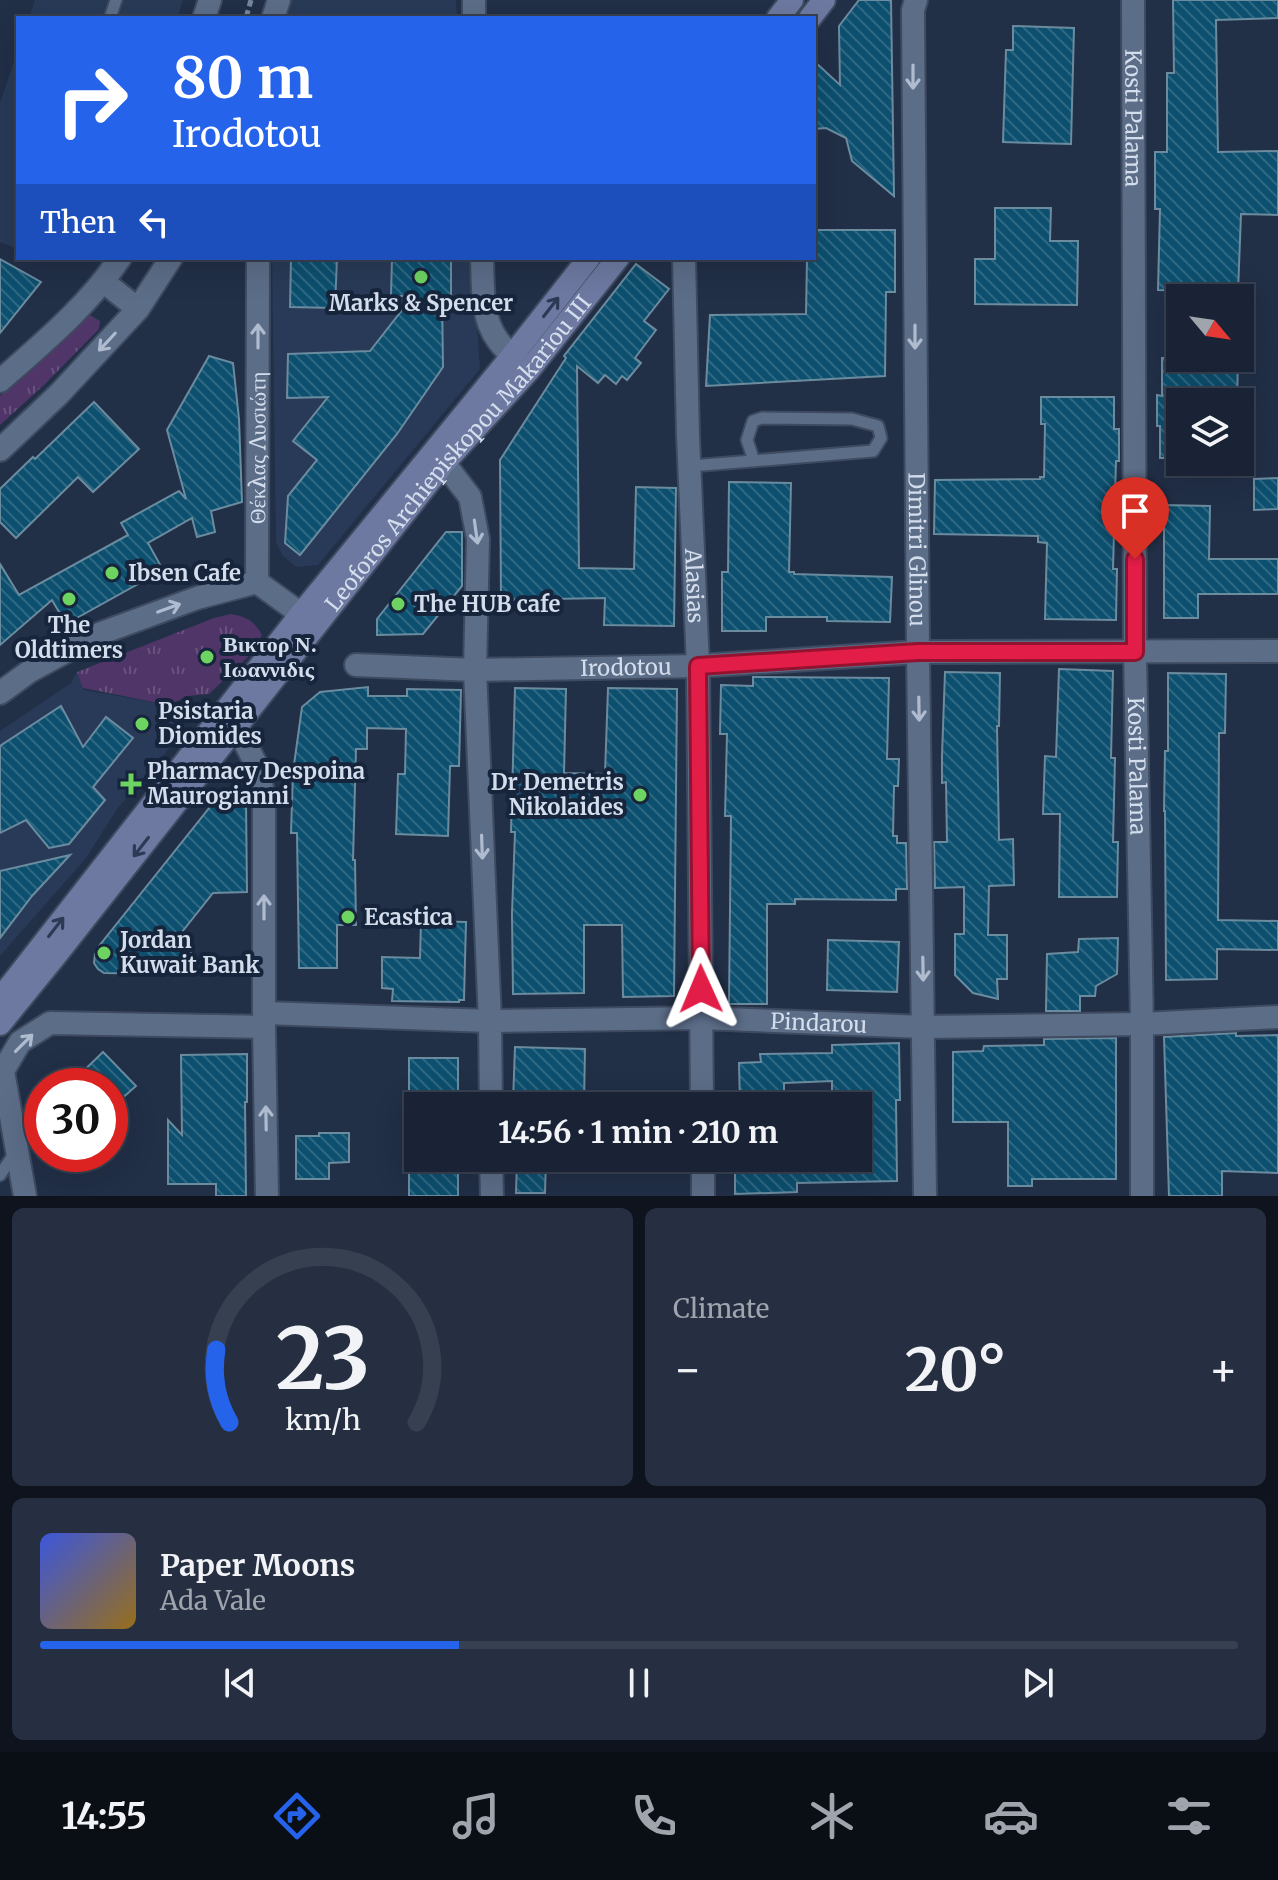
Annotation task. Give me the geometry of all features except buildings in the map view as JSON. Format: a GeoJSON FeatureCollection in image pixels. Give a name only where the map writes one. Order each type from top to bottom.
{"type":"FeatureCollection","features":[{"type":"Feature","properties":{"kind":"main road"},"geometry":{"type":"LineString","coordinates":[[812,16],[824,0]]}},
{"type":"Feature","properties":{"kind":"main road","name":"Leoforos Archiepiskopou Makariou III"},"geometry":{"type":"LineString","coordinates":[[0,1024],[521,363],[588,260]]}},
{"type":"Feature","properties":{"kind":"main road","name":"Leoforos Archiepiskopou Makariou III"},"geometry":{"type":"LineString","coordinates":[[0,999],[301,614],[521,363],[616,260]]}},
{"type":"Feature","properties":{"kind":"street","name":"Dimitri Glinou"},"geometry":{"type":"LineString","coordinates":[[916,0],[913,26],[925,1196]]}},
{"type":"Feature","properties":{"kind":"street","name":"Kosti Palama"},"geometry":{"type":"LineString","coordinates":[[1133,0],[1135,652],[1142,1196]]}},
{"type":"Feature","properties":{"kind":"street"},"geometry":{"type":"LineString","coordinates":[[0,381],[87,302],[119,260]]}},
{"type":"Feature","properties":{"kind":"street"},"geometry":{"type":"LineString","coordinates":[[0,450],[59,394],[138,309],[170,260]]}},
{"type":"Feature","properties":{"kind":"street","name":"Θέκλας Λυσιώτη"},"geometry":{"type":"LineString","coordinates":[[257,582],[258,260]]}},
{"type":"Feature","properties":{"kind":"street"},"geometry":{"type":"LineString","coordinates":[[482,260],[487,320],[497,340],[521,363]]}},
{"type":"Feature","properties":{"kind":"street","name":"Alasias"},"geometry":{"type":"LineString","coordinates":[[684,260],[698,666],[702,1092]]}},
{"type":"Feature","properties":{"kind":"street"},"geometry":{"type":"LineString","coordinates":[[104,282],[138,309]]}},
{"type":"Feature","properties":{"kind":"street"},"geometry":{"type":"LineString","coordinates":[[444,463],[470,497],[478,539],[475,670],[491,1092]]}},
{"type":"Feature","properties":{"kind":"street"},"geometry":{"type":"LineString","coordinates":[[0,693],[30,671],[96,635],[197,598],[257,582],[301,614]]}},
{"type":"Feature","properties":{"kind":"street","name":"Irodotou"},"geometry":{"type":"LineString","coordinates":[[356,665],[475,670],[698,666],[918,652],[1278,651]]}},
{"type":"Feature","properties":{"kind":"street"},"geometry":{"type":"LineString","coordinates":[[237,727],[259,770],[264,800],[267,1196]]}},
{"type":"Feature","properties":{"kind":"street","name":"Pindarou"},"geometry":{"type":"LineString","coordinates":[[25,1196],[3,1071],[20,1042],[50,1023],[701,1018],[924,1027],[1142,1024],[1278,1017]]}},
{"type":"Feature","properties":{"kind":"street"},"geometry":{"type":"LineString","coordinates":[[491,1172],[492,1196]]}},
{"type":"Feature","properties":{"kind":"street"},"geometry":{"type":"LineString","coordinates":[[703,1172],[703,1196]]}},
{"type":"Feature","properties":{"kind":"lane"},"geometry":{"type":"LineString","coordinates":[[691,466],[754,461],[873,451],[881,438],[878,426],[852,419],[762,418],[753,421],[747,440],[754,461]]}},
{"type":"Feature","properties":{"kind":"lane"},"geometry":{"type":"LineString","coordinates":[[0,1175],[16,1151]]}},
{"type":"Feature","properties":{"kind":"shaded area"},"geometry":{"type":"Polygon","coordinates":[[[35,0],[183,0],[178,16],[30,16],[35,0]]]}},
{"type":"Feature","properties":{"kind":"shaded area"},"geometry":{"type":"Polygon","coordinates":[[[292,0],[456,0],[457,16],[288,16],[292,0]]]}},
{"type":"Feature","properties":{"kind":"shaded area"},"geometry":{"type":"Polygon","coordinates":[[[16,56],[16,248],[0,242],[0,103],[16,56]]]}},
{"type":"Feature","properties":{"kind":"shaded area"},"geometry":{"type":"Polygon","coordinates":[[[272,260],[472,260],[480,369],[318,565],[296,567],[282,555],[276,542],[272,260]]]}},
{"type":"Feature","properties":{"kind":"shaded area"},"geometry":{"type":"Polygon","coordinates":[[[77,672],[84,690],[159,703],[186,729],[117,809],[86,858],[0,956],[0,731],[71,683],[77,672]]]}},
{"type":"Feature","properties":{"kind":"green space"},"geometry":{"type":"Polygon","coordinates":[[[90,315],[100,321],[99,329],[0,425],[0,396],[90,315]]]}},
{"type":"Feature","properties":{"kind":"green space"},"geometry":{"type":"Polygon","coordinates":[[[231,614],[250,620],[262,635],[252,653],[209,694],[188,696],[173,703],[159,703],[83,688],[77,672],[231,614]]]}},
{"type":"Feature","properties":{"kind":"place","name":"Marks & Spencer"},"geometry":{"type":"Point","coordinates":[421,277]}},
{"type":"Feature","properties":{"kind":"place","name":"Ibsen Cafe"},"geometry":{"type":"Point","coordinates":[112,573]}},
{"type":"Feature","properties":{"kind":"place","name":"The Oldtimers"},"geometry":{"type":"Point","coordinates":[69,599]}},
{"type":"Feature","properties":{"kind":"place","name":"The HUB cafe"},"geometry":{"type":"Point","coordinates":[398,604]}},
{"type":"Feature","properties":{"kind":"place","name":"Βικτορ Ν. Ιωαννιδις"},"geometry":{"type":"Point","coordinates":[207,657]}},
{"type":"Feature","properties":{"kind":"place","name":"Psistaria Diomides"},"geometry":{"type":"Point","coordinates":[142,724]}},
{"type":"Feature","properties":{"kind":"place","name":"Pharmacy Despoina Maurogianni"},"geometry":{"type":"Point","coordinates":[131,784]}},
{"type":"Feature","properties":{"kind":"place","name":"Dr Demetris Nikolaides"},"geometry":{"type":"Point","coordinates":[640,795]}},
{"type":"Feature","properties":{"kind":"place","name":"Ecastica"},"geometry":{"type":"Point","coordinates":[348,917]}},
{"type":"Feature","properties":{"kind":"place","name":"Jordan Kuwait Bank"},"geometry":{"type":"Point","coordinates":[104,953]}},
{"type":"Feature","properties":{"kind":"route"},"geometry":{"type":"LineString","coordinates":[[701,989],[698,666],[918,652],[1135,652],[1135,559]]}}]}
